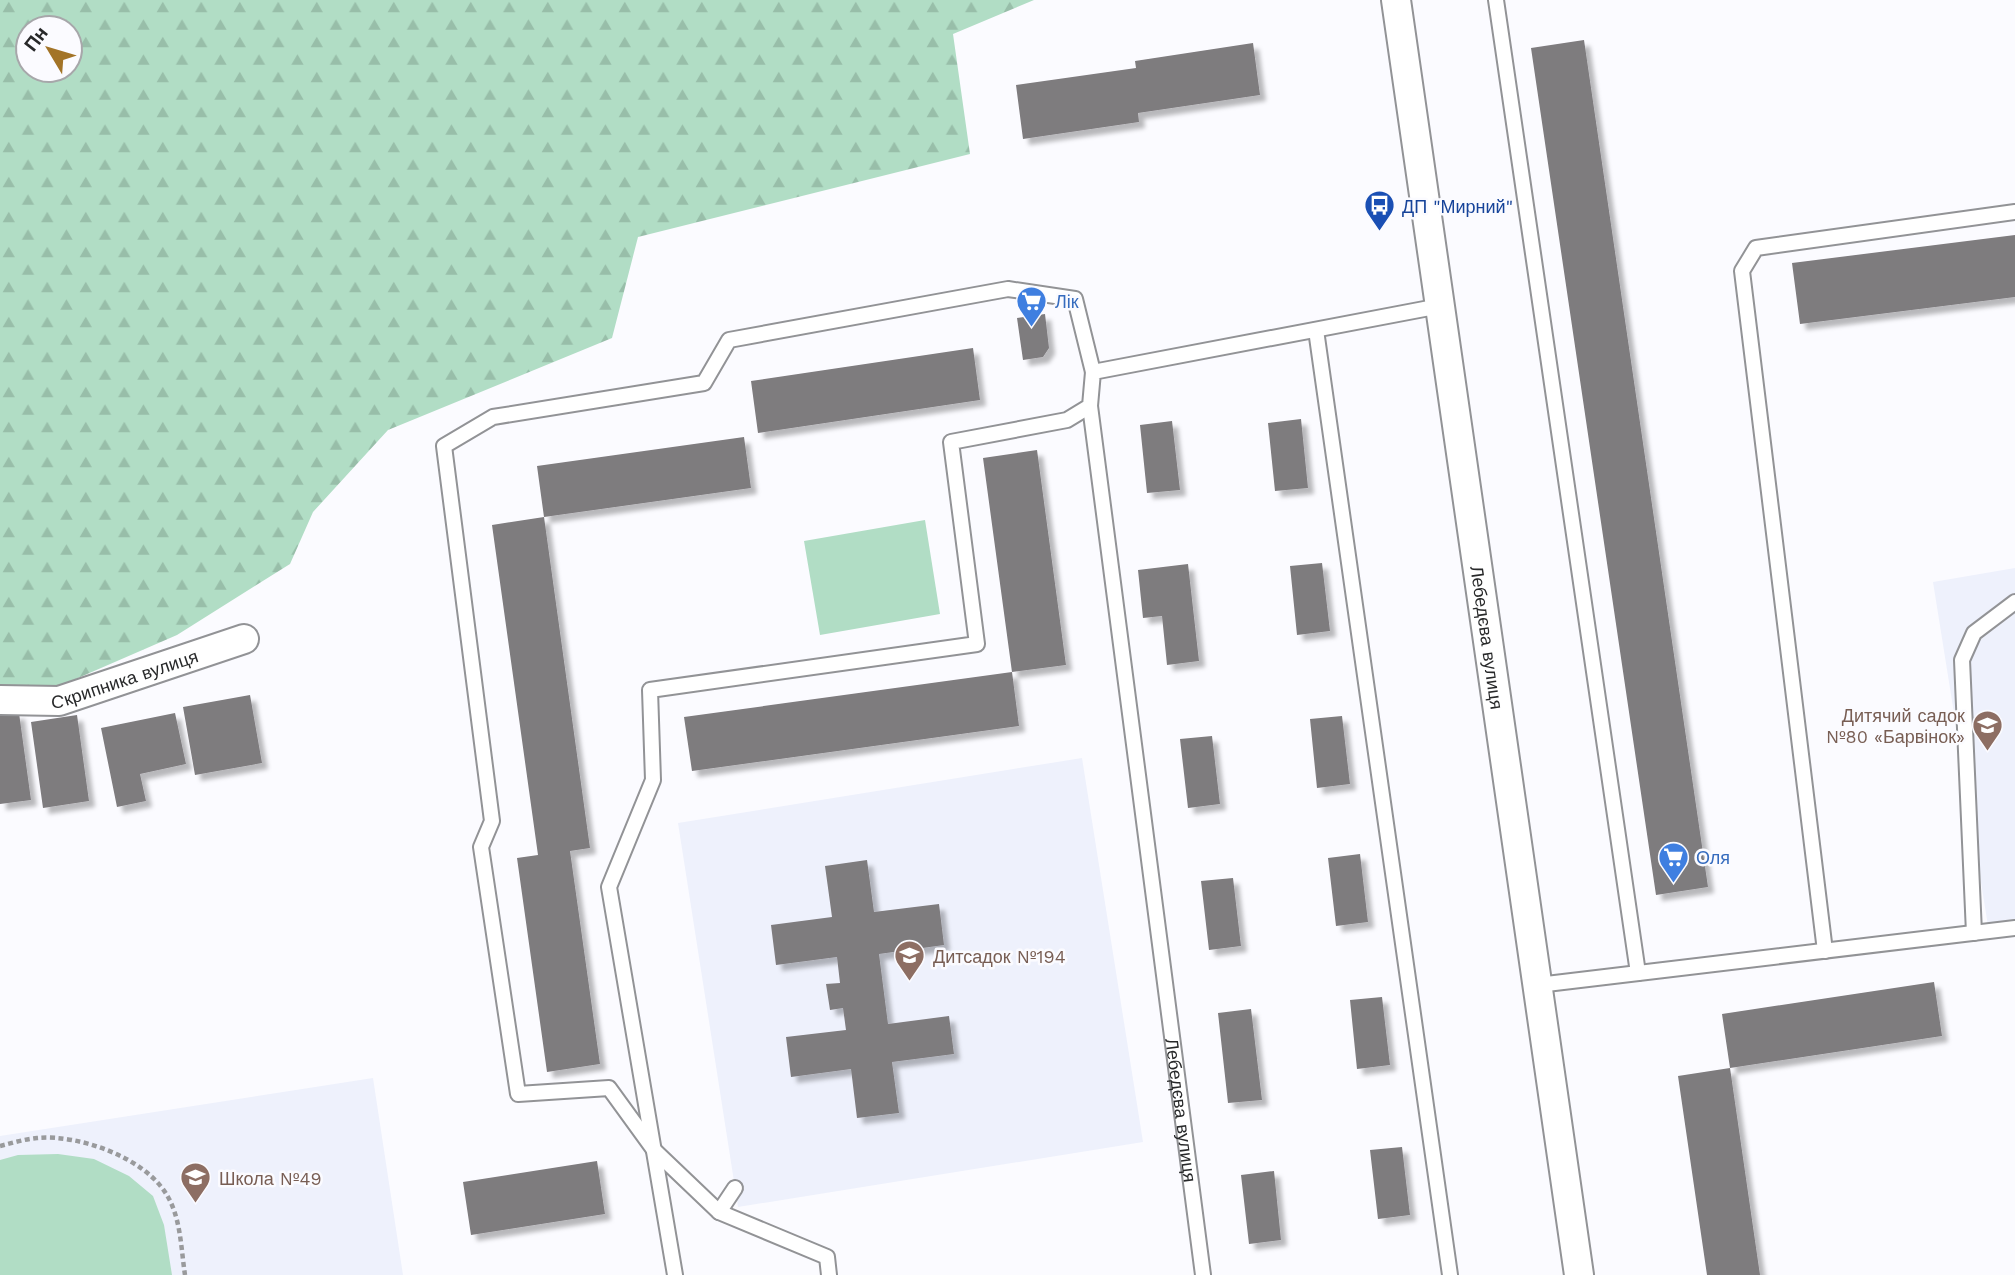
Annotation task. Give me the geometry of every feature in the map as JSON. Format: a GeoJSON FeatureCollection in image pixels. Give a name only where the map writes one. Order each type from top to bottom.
{"type":"FeatureCollection","features":[{"type":"Feature","properties":{"kind":"street","name":"Лебедєва вулиця"},"geometry":{"type":"LineString","coordinates":[[1396,0],[1579,1275]]}},
{"type":"Feature","properties":{"kind":"street","name":"Скрипника вулиця"},"geometry":{"type":"LineString","coordinates":[[0,700],[59,701],[244,639]]}},
{"type":"Feature","properties":{"kind":"lane"},"geometry":{"type":"LineString","coordinates":[[1496,0],[1638,973]]}},
{"type":"Feature","properties":{"kind":"lane"},"geometry":{"type":"LineString","coordinates":[[1825,951],[1742,271],[1756,248],[2015,212]]}},
{"type":"Feature","properties":{"kind":"lane","name":"Лебедєва вулиця"},"geometry":{"type":"LineString","coordinates":[[654,1150],[608,1088],[518,1094],[481,847],[492,821],[444,446],[493,417],[704,383],[729,340],[1008,289],[1076,299],[1093,372],[1090,406],[1203,1275]]}},
{"type":"Feature","properties":{"kind":"lane"},"geometry":{"type":"LineString","coordinates":[[1093,372],[1440,306]]}},
{"type":"Feature","properties":{"kind":"lane"},"geometry":{"type":"LineString","coordinates":[[1316,330],[1450,1275]]}},
{"type":"Feature","properties":{"kind":"lane"},"geometry":{"type":"LineString","coordinates":[[675,1275],[609,887],[653,780],[650,690],[977,644],[951,442],[1067,420],[1090,406]]}},
{"type":"Feature","properties":{"kind":"lane"},"geometry":{"type":"LineString","coordinates":[[1974,933],[1962,660],[1974,633],[2015,602]]}},
{"type":"Feature","properties":{"kind":"lane"},"geometry":{"type":"LineString","coordinates":[[1538,985],[2015,928]]}},
{"type":"Feature","properties":{"kind":"lane"},"geometry":{"type":"LineString","coordinates":[[654,1150],[719,1212],[827,1257],[829,1275]]}},
{"type":"Feature","properties":{"kind":"lane"},"geometry":{"type":"LineString","coordinates":[[719,1212],[735,1188]]}},
{"type":"Feature","properties":{"kind":"path"},"geometry":{"type":"LineString","coordinates":[[0,1146],[36,1138],[65,1139],[103,1149],[136,1165],[151,1176],[167,1195],[176,1213],[186,1275]]}},
{"type":"Feature","properties":{"kind":"shaded area","name":"Дитячий садок №80 «Барвінок»"},"geometry":{"type":"Polygon","coordinates":[[[2015,568],[2015,922],[1988,926],[1933,582],[2015,568]]]}},
{"type":"Feature","properties":{"kind":"shaded area","name":"Дитсадок №194"},"geometry":{"type":"Polygon","coordinates":[[[1082,758],[1143,1142],[738,1207],[678,823],[1082,758]]]}},
{"type":"Feature","properties":{"kind":"shaded area","name":"Школа №49"},"geometry":{"type":"Polygon","coordinates":[[[373,1078],[403,1275],[0,1275],[0,1136],[373,1078]]]}},
{"type":"Feature","properties":{"kind":"green space"},"geometry":{"type":"Polygon","coordinates":[[[0,0],[1034,0],[953,34],[970,154],[638,237],[612,338],[388,430],[313,512],[290,564],[177,635],[55,688],[0,688],[0,0]]]}},
{"type":"Feature","properties":{"kind":"green space"},"geometry":{"type":"Polygon","coordinates":[[[925,520],[940,614],[820,635],[804,541],[925,520]]]}},
{"type":"Feature","properties":{"kind":"green space"},"geometry":{"type":"Polygon","coordinates":[[[58,1154],[94,1159],[129,1176],[153,1196],[164,1225],[172,1275],[0,1275],[0,1160],[18,1155],[58,1154]]]}},
{"type":"Feature","properties":{"kind":"building"},"geometry":{"type":"Polygon","coordinates":[[[1584,40],[1708,887],[1656,895],[1531,48],[1584,40]]]}},
{"type":"Feature","properties":{"kind":"building"},"geometry":{"type":"Polygon","coordinates":[[[1253,43],[1260,95],[1138,113],[1139,122],[1023,139],[1016,85],[1136,68],[1135,61],[1253,43]]]}},
{"type":"Feature","properties":{"kind":"building"},"geometry":{"type":"Polygon","coordinates":[[[2015,235],[2015,297],[1800,324],[1792,263],[2015,235]]]}},
{"type":"Feature","properties":{"kind":"building","name":"Лік"},"geometry":{"type":"Polygon","coordinates":[[[1045,314],[1049,348],[1043,357],[1023,360],[1017,318],[1045,314]]]}},
{"type":"Feature","properties":{"kind":"building"},"geometry":{"type":"Polygon","coordinates":[[[973,348],[980,400],[758,433],[751,381],[973,348]]]}},
{"type":"Feature","properties":{"kind":"building"},"geometry":{"type":"Polygon","coordinates":[[[1301,419],[1308,488],[1275,491],[1268,423],[1301,419]]]}},
{"type":"Feature","properties":{"kind":"building"},"geometry":{"type":"Polygon","coordinates":[[[1172,421],[1180,490],[1147,493],[1140,425],[1172,421]]]}},
{"type":"Feature","properties":{"kind":"building"},"geometry":{"type":"Polygon","coordinates":[[[744,437],[751,488],[544,517],[537,466],[744,437]]]}},
{"type":"Feature","properties":{"kind":"building"},"geometry":{"type":"Polygon","coordinates":[[[1037,450],[1066,665],[1012,672],[983,458],[1037,450]]]}},
{"type":"Feature","properties":{"kind":"building"},"geometry":{"type":"Polygon","coordinates":[[[544,517],[590,848],[570,851],[600,1064],[547,1072],[517,858],[538,855],[492,525],[544,517]]]}},
{"type":"Feature","properties":{"kind":"building"},"geometry":{"type":"Polygon","coordinates":[[[1322,563],[1330,631],[1297,635],[1290,566],[1322,563]]]}},
{"type":"Feature","properties":{"kind":"building"},"geometry":{"type":"Polygon","coordinates":[[[1188,564],[1199,661],[1167,665],[1162,616],[1143,618],[1138,570],[1188,564]]]}},
{"type":"Feature","properties":{"kind":"building"},"geometry":{"type":"Polygon","coordinates":[[[1012,672],[1019,726],[692,771],[684,717],[1012,672]]]}},
{"type":"Feature","properties":{"kind":"building"},"geometry":{"type":"Polygon","coordinates":[[[250,695],[262,763],[195,775],[183,707],[250,695]]]}},
{"type":"Feature","properties":{"kind":"building"},"geometry":{"type":"Polygon","coordinates":[[[19,713],[31,800],[0,804],[0,716],[19,713]]]}},
{"type":"Feature","properties":{"kind":"building"},"geometry":{"type":"Polygon","coordinates":[[[175,713],[186,764],[140,774],[146,801],[117,807],[101,728],[175,713]]]}},
{"type":"Feature","properties":{"kind":"building"},"geometry":{"type":"Polygon","coordinates":[[[77,715],[89,801],[43,808],[31,722],[77,715]]]}},
{"type":"Feature","properties":{"kind":"building"},"geometry":{"type":"Polygon","coordinates":[[[1342,716],[1350,784],[1317,788],[1310,719],[1342,716]]]}},
{"type":"Feature","properties":{"kind":"building"},"geometry":{"type":"Polygon","coordinates":[[[1212,736],[1220,804],[1188,808],[1180,739],[1212,736]]]}},
{"type":"Feature","properties":{"kind":"building"},"geometry":{"type":"Polygon","coordinates":[[[1360,854],[1368,922],[1336,926],[1328,858],[1360,854]]]}},
{"type":"Feature","properties":{"kind":"building"},"geometry":{"type":"Polygon","coordinates":[[[867,860],[874,912],[939,904],[944,945],[879,954],[888,1024],[949,1016],[954,1054],[892,1062],[899,1113],[857,1118],[851,1069],[791,1077],[786,1037],[846,1030],[843,1008],[830,1010],[826,984],[840,983],[837,957],[776,965],[771,925],[832,917],[825,866],[867,860]]]}},
{"type":"Feature","properties":{"kind":"building"},"geometry":{"type":"Polygon","coordinates":[[[1233,878],[1241,946],[1209,950],[1201,881],[1233,878]]]}},
{"type":"Feature","properties":{"kind":"building"},"geometry":{"type":"Polygon","coordinates":[[[1934,982],[1942,1036],[1730,1068],[1722,1014],[1934,982]]]}},
{"type":"Feature","properties":{"kind":"building"},"geometry":{"type":"Polygon","coordinates":[[[1382,997],[1390,1065],[1357,1069],[1350,1000],[1382,997]]]}},
{"type":"Feature","properties":{"kind":"building"},"geometry":{"type":"Polygon","coordinates":[[[1251,1009],[1262,1100],[1228,1103],[1218,1013],[1251,1009]]]}},
{"type":"Feature","properties":{"kind":"building"},"geometry":{"type":"Polygon","coordinates":[[[1730,1068],[1760,1275],[1707,1275],[1678,1076],[1730,1068]]]}},
{"type":"Feature","properties":{"kind":"building"},"geometry":{"type":"Polygon","coordinates":[[[1402,1147],[1410,1215],[1378,1219],[1370,1150],[1402,1147]]]}},
{"type":"Feature","properties":{"kind":"building"},"geometry":{"type":"Polygon","coordinates":[[[597,1161],[605,1214],[471,1235],[463,1182],[597,1161]]]}},
{"type":"Feature","properties":{"kind":"building"},"geometry":{"type":"Polygon","coordinates":[[[1274,1171],[1281,1240],[1249,1244],[1241,1175],[1274,1171]]]}},
{"type":"Feature","properties":{"kind":"place","name":"ДП \"Мирний\""},"geometry":{"type":"Point","coordinates":[1379,233]}},
{"type":"Feature","properties":{"kind":"place","name":"Лік"},"geometry":{"type":"Point","coordinates":[1032,328]}},
{"type":"Feature","properties":{"kind":"place","name":"Дитячий садок №80 «Барвінок»"},"geometry":{"type":"Point","coordinates":[1988,752]}},
{"type":"Feature","properties":{"kind":"place","name":"Оля"},"geometry":{"type":"Point","coordinates":[1673,884]}},
{"type":"Feature","properties":{"kind":"place","name":"Дитсадок №194"},"geometry":{"type":"Point","coordinates":[910,983]}},
{"type":"Feature","properties":{"kind":"place","name":"Школа №49"},"geometry":{"type":"Point","coordinates":[196,1205]}}]}
